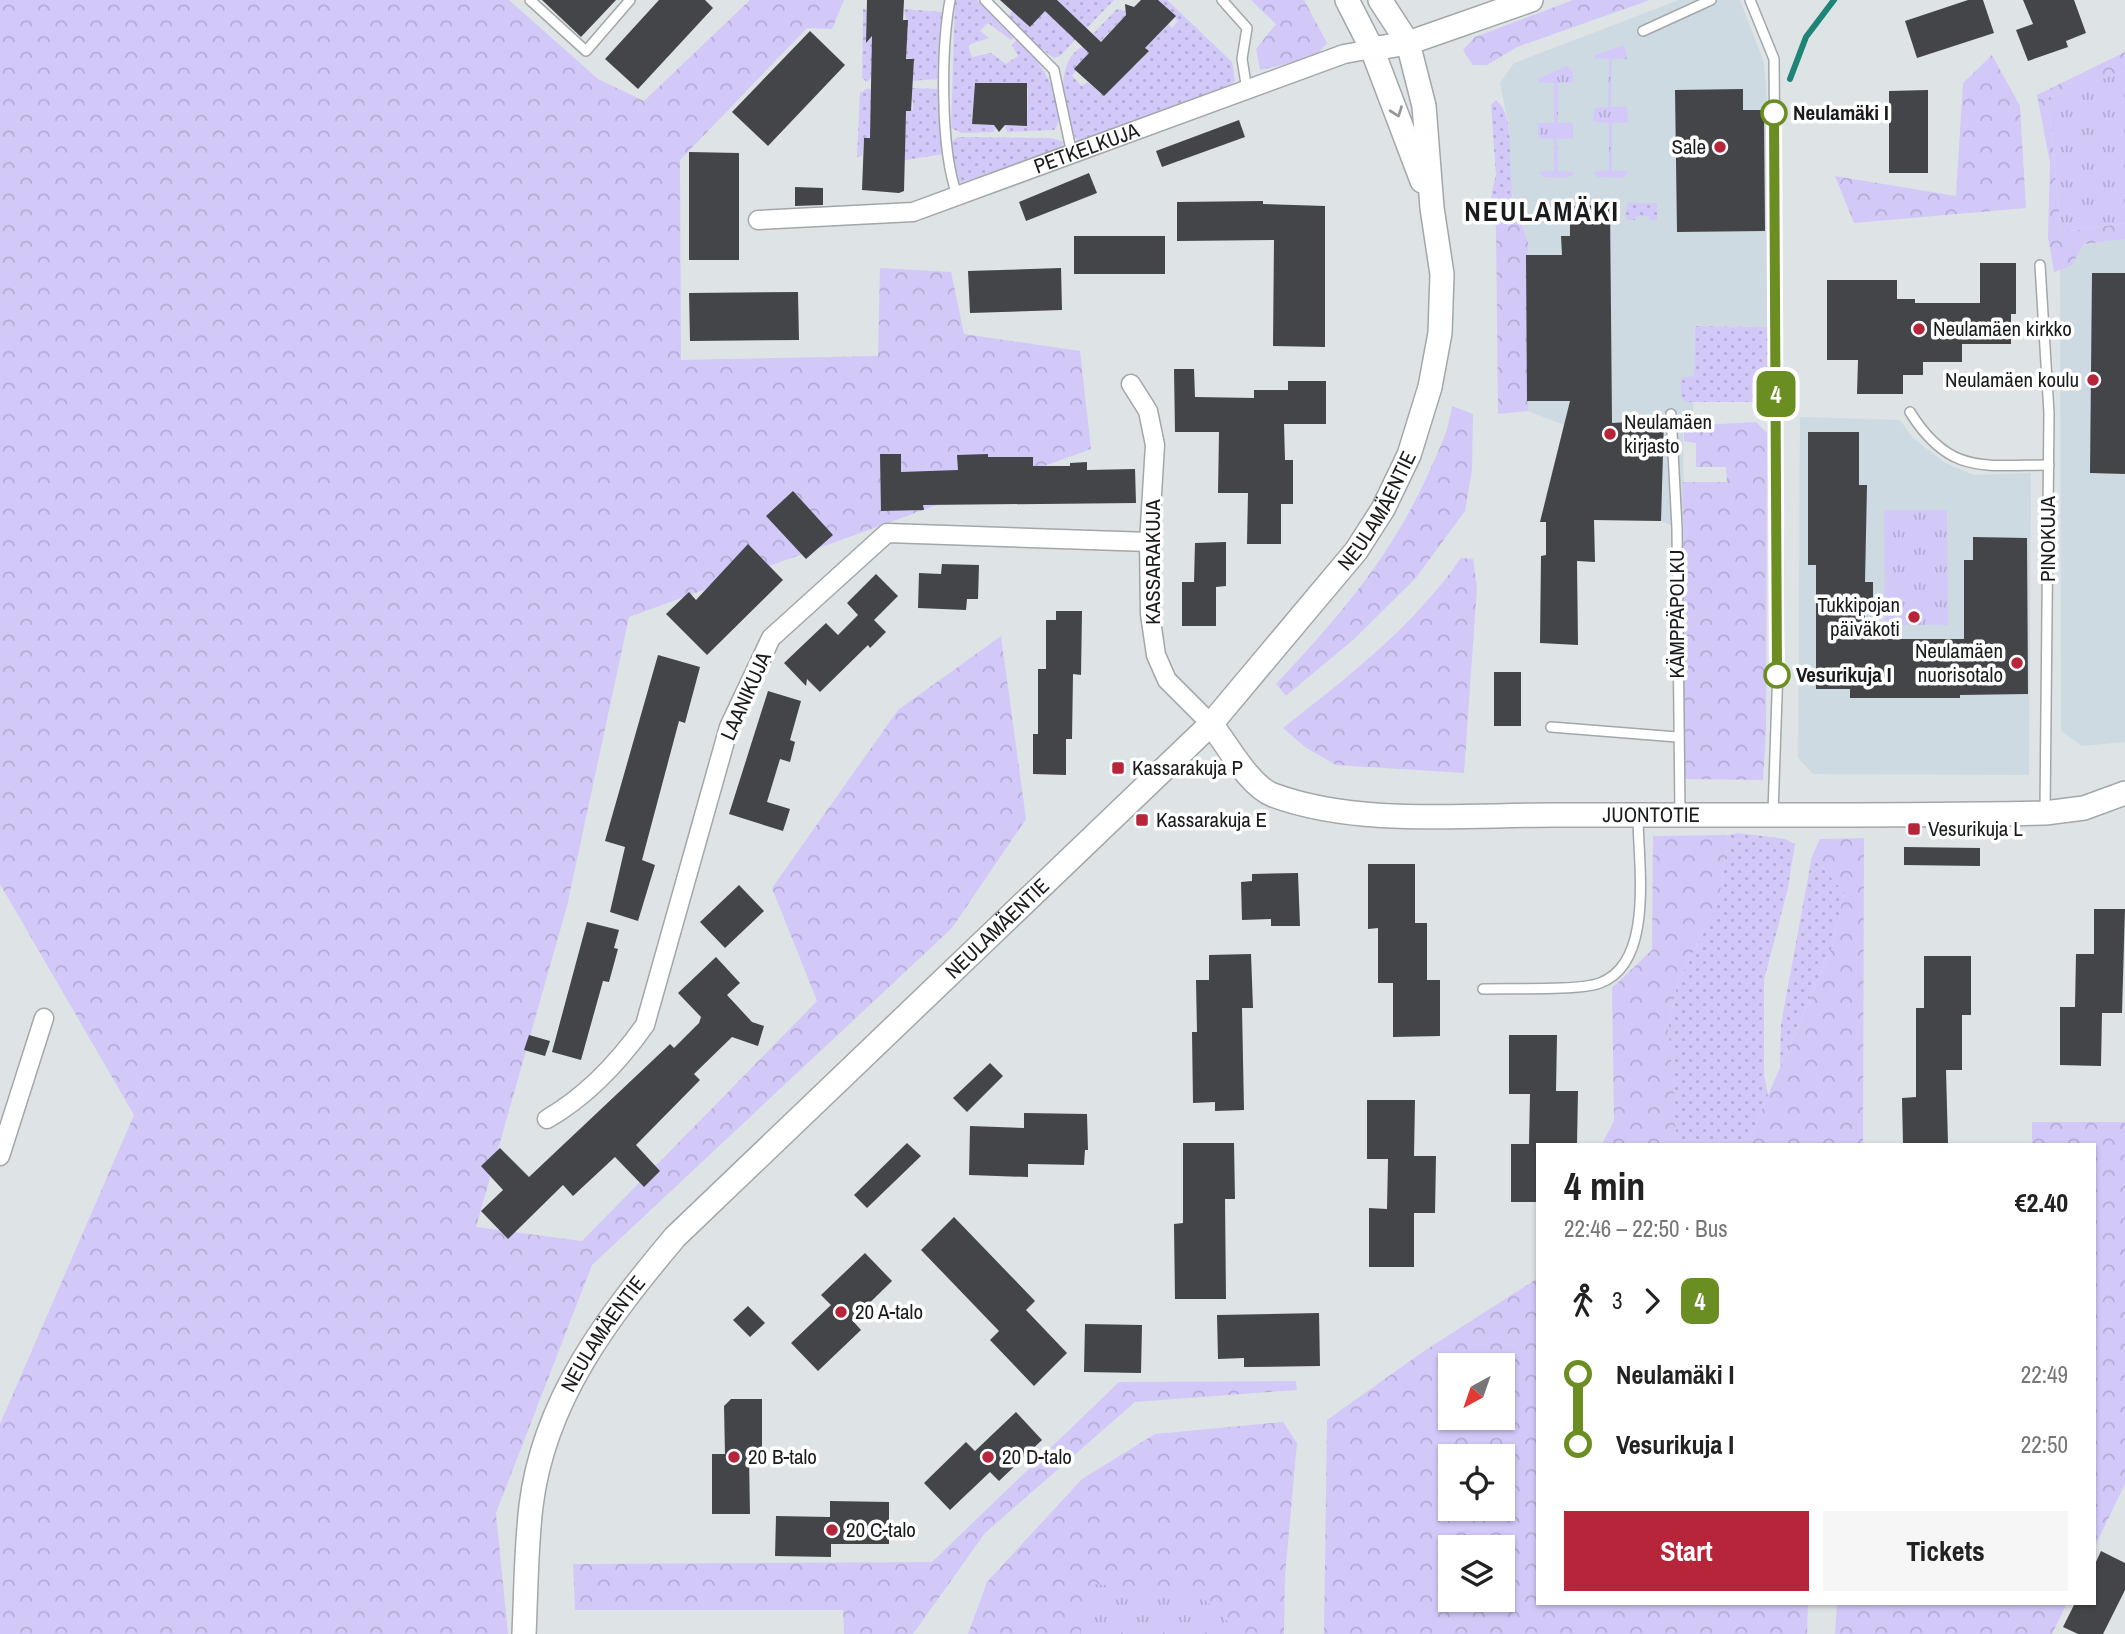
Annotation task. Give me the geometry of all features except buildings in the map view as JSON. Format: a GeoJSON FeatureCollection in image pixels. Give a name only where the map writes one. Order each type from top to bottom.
{"type":"FeatureCollection","features":[{"type":"Feature","properties":{"kind":"street","name":"NEULAMÄENTIE"},"geometry":{"type":"LineString","coordinates":[[1347,0],[1372,49],[1432,208]]}},
{"type":"Feature","properties":{"kind":"street","name":"NEULAMÄENTIE"},"geometry":{"type":"LineString","coordinates":[[524,1634],[531,1505],[548,1434],[568,1385],[619,1304],[675,1237],[1211,724],[1356,551],[1383,509],[1409,454],[1430,387],[1440,333],[1442,274],[1432,208],[1424,106],[1408,43],[1380,0]]}},
{"type":"Feature","properties":{"kind":"street","name":"PETKELKUJA"},"geometry":{"type":"LineString","coordinates":[[758,220],[913,212],[1344,54],[1408,43],[1531,0]]}},
{"type":"Feature","properties":{"kind":"street","name":"KASSARAKUJA"},"geometry":{"type":"LineString","coordinates":[[1131,384],[1148,411],[1155,445],[1149,541],[1150,614],[1156,655],[1167,680],[1211,724]]}},
{"type":"Feature","properties":{"kind":"street","name":"LAANIKUJA"},"geometry":{"type":"LineString","coordinates":[[548,1119],[578,1101],[629,1047],[645,1025],[729,727],[771,638],[887,533],[1149,541]]}},
{"type":"Feature","properties":{"kind":"street","name":"JUONTOTIE"},"geometry":{"type":"LineString","coordinates":[[1211,724],[1244,769],[1270,794],[1348,814],[2045,813],[2084,808],[2125,793]]}},
{"type":"Feature","properties":{"kind":"street"},"geometry":{"type":"LineString","coordinates":[[0,1156],[44,1018]]}},
{"type":"Feature","properties":{"kind":"lane"},"geometry":{"type":"LineString","coordinates":[[530,0],[586,51],[630,0]]}},
{"type":"Feature","properties":{"kind":"lane"},"geometry":{"type":"LineString","coordinates":[[950,0],[945,98],[948,165],[957,195]]}},
{"type":"Feature","properties":{"kind":"lane"},"geometry":{"type":"LineString","coordinates":[[985,0],[1054,70],[1072,154]]}},
{"type":"Feature","properties":{"kind":"lane"},"geometry":{"type":"LineString","coordinates":[[1222,0],[1247,28],[1242,59],[1247,91]]}},
{"type":"Feature","properties":{"kind":"lane"},"geometry":{"type":"LineString","coordinates":[[1643,31],[1711,0]]}},
{"type":"Feature","properties":{"kind":"lane"},"geometry":{"type":"LineString","coordinates":[[1750,0],[1774,59],[1779,637],[1773,815]]}},
{"type":"Feature","properties":{"kind":"lane","name":"PINOKUJA"},"geometry":{"type":"LineString","coordinates":[[2040,265],[2049,413],[2045,813]]}},
{"type":"Feature","properties":{"kind":"lane"},"geometry":{"type":"LineString","coordinates":[[1910,412],[1936,444],[1956,459],[1977,465],[2049,465]]}},
{"type":"Feature","properties":{"kind":"lane","name":"KÄMPPÄPOLKU"},"geometry":{"type":"LineString","coordinates":[[1671,414],[1677,528],[1677,737],[1680,814]]}},
{"type":"Feature","properties":{"kind":"lane"},"geometry":{"type":"LineString","coordinates":[[1551,727],[1677,737]]}},
{"type":"Feature","properties":{"kind":"lane"},"geometry":{"type":"LineString","coordinates":[[1483,989],[1600,984],[1628,960],[1638,937],[1638,815]]}},
{"type":"Feature","properties":{"kind":"shaded area"},"geometry":{"type":"Polygon","coordinates":[[[1679,0],[1740,0],[1764,63],[1767,101],[1769,327],[1695,326],[1693,413],[1683,422],[1684,519],[1677,528],[1661,521],[1594,520],[1545,499],[1564,425],[1528,411],[1528,241],[1510,186],[1510,133],[1500,83],[1514,63],[1679,0]]]}},
{"type":"Feature","properties":{"kind":"shaded area","name":"Neulamäen koulu"},"geometry":{"type":"Polygon","coordinates":[[[2125,234],[2125,742],[2082,746],[2061,731],[2060,244],[2125,234]]]}},
{"type":"Feature","properties":{"kind":"shaded area","name":"Tukkipojan päiväkoti"},"geometry":{"type":"Polygon","coordinates":[[[1800,417],[1900,420],[1912,437],[1945,463],[1974,475],[2031,473],[2029,775],[1813,774],[1798,758],[1800,417]]]}},
{"type":"Feature","properties":{"kind":"green space"},"geometry":{"type":"Polygon","coordinates":[[[0,0],[509,0],[598,79],[644,101],[750,0],[844,0],[832,29],[807,28],[680,160],[681,360],[878,356],[880,268],[951,272],[964,334],[1080,351],[1091,449],[629,617],[567,906],[476,1227],[582,1241],[817,1001],[772,888],[898,710],[1001,636],[1026,819],[952,928],[592,1265],[496,1513],[508,1634],[0,1634],[0,1424],[134,1115],[0,884],[0,0]]]}},
{"type":"Feature","properties":{"kind":"green space"},"geometry":{"type":"Polygon","coordinates":[[[955,0],[977,0],[1016,36],[1011,40],[988,23],[980,31],[989,38],[968,45],[972,57],[991,53],[1006,64],[1018,56],[1012,45],[1018,38],[1034,56],[1056,95],[1059,120],[1054,130],[1007,132],[1005,125],[1027,125],[1028,88],[975,83],[972,124],[994,125],[996,128],[993,132],[962,133],[951,128],[955,0]]]}},
{"type":"Feature","properties":{"kind":"green space"},"geometry":{"type":"Polygon","coordinates":[[[1048,0],[1114,0],[1082,33],[1079,32],[1084,26],[1069,12],[1058,23],[1073,38],[1078,37],[1060,56],[1054,58],[1036,45],[1008,17],[1012,11],[1030,26],[1048,0]]]}},
{"type":"Feature","properties":{"kind":"green space"},"geometry":{"type":"Polygon","coordinates":[[[1158,0],[1167,0],[1232,62],[1235,81],[1221,90],[1078,141],[1067,119],[1064,105],[1064,76],[1068,63],[1074,53],[1084,46],[1089,53],[1072,76],[1082,86],[1087,82],[1104,96],[1111,89],[1108,86],[1130,63],[1134,67],[1149,51],[1145,48],[1168,24],[1172,28],[1178,21],[1158,0]]]}},
{"type":"Feature","properties":{"kind":"green space"},"geometry":{"type":"Polygon","coordinates":[[[1251,0],[1304,0],[1327,43],[1314,58],[1260,70],[1256,49],[1276,24],[1251,0]]]}},
{"type":"Feature","properties":{"kind":"green space"},"geometry":{"type":"Polygon","coordinates":[[[1573,0],[1650,0],[1517,47],[1487,65],[1473,65],[1463,50],[1475,37],[1573,0]]]}},
{"type":"Feature","properties":{"kind":"green space"},"geometry":{"type":"Polygon","coordinates":[[[863,8],[867,11],[866,31],[908,31],[904,9],[942,12],[939,79],[908,81],[908,58],[872,58],[871,78],[867,82],[862,78],[863,8]]]}},
{"type":"Feature","properties":{"kind":"green space"},"geometry":{"type":"Polygon","coordinates":[[[1117,9],[1126,11],[1126,15],[1097,45],[1089,38],[1117,9]]]}},
{"type":"Feature","properties":{"kind":"green space"},"geometry":{"type":"Polygon","coordinates":[[[1624,45],[1628,59],[1612,59],[1611,107],[1627,107],[1628,123],[1612,123],[1612,171],[1627,171],[1627,174],[1622,178],[1597,177],[1593,172],[1609,170],[1609,123],[1593,122],[1594,108],[1608,107],[1609,59],[1594,58],[1595,55],[1624,45]]]}},
{"type":"Feature","properties":{"kind":"green space"},"geometry":{"type":"Polygon","coordinates":[[[2125,52],[2125,71],[2048,98],[2061,232],[2125,223],[2125,239],[2084,244],[2071,266],[2054,272],[2048,237],[2050,163],[2037,95],[2125,52]]]}},
{"type":"Feature","properties":{"kind":"green space"},"geometry":{"type":"Polygon","coordinates":[[[1992,55],[2020,106],[2026,208],[1854,223],[1835,176],[1956,196],[1963,83],[1992,55]]]}},
{"type":"Feature","properties":{"kind":"green space"},"geometry":{"type":"Polygon","coordinates":[[[1567,66],[1573,72],[1573,82],[1558,83],[1558,123],[1573,123],[1573,139],[1557,139],[1558,171],[1573,172],[1573,175],[1567,178],[1543,177],[1539,172],[1554,171],[1554,139],[1539,138],[1538,123],[1554,123],[1554,83],[1539,83],[1539,78],[1567,66]]]}},
{"type":"Feature","properties":{"kind":"green space"},"geometry":{"type":"Polygon","coordinates":[[[2125,71],[2125,223],[2061,232],[2048,98],[2125,71]]]}},
{"type":"Feature","properties":{"kind":"green space"},"geometry":{"type":"Polygon","coordinates":[[[868,88],[871,90],[871,112],[913,110],[913,101],[908,101],[908,88],[941,89],[943,154],[900,161],[900,150],[905,149],[905,140],[864,138],[862,156],[857,157],[860,93],[868,88]]]}},
{"type":"Feature","properties":{"kind":"green space"},"geometry":{"type":"Polygon","coordinates":[[[1496,100],[1507,119],[1514,202],[1491,196],[1496,175],[1491,105],[1496,100]]]}},
{"type":"Feature","properties":{"kind":"green space"},"geometry":{"type":"Polygon","coordinates":[[[958,137],[1050,138],[1065,142],[1059,149],[960,183],[957,180],[950,143],[958,137]]]}},
{"type":"Feature","properties":{"kind":"green space"},"geometry":{"type":"Polygon","coordinates":[[[1491,196],[1514,202],[1528,241],[1528,411],[1498,414],[1496,228],[1491,196]]]}},
{"type":"Feature","properties":{"kind":"green space"},"geometry":{"type":"Polygon","coordinates":[[[1628,203],[1657,203],[1657,221],[1650,220],[1649,216],[1636,216],[1635,220],[1628,220],[1625,216],[1628,203]]]}},
{"type":"Feature","properties":{"kind":"green space"},"geometry":{"type":"Polygon","coordinates":[[[1695,326],[1769,327],[1770,394],[1765,402],[1686,402],[1681,396],[1681,378],[1694,376],[1695,326]]]}},
{"type":"Feature","properties":{"kind":"green space"},"geometry":{"type":"Polygon","coordinates":[[[1452,406],[1473,414],[1472,470],[1465,511],[1415,579],[1353,640],[1286,696],[1276,684],[1342,610],[1398,532],[1440,448],[1452,406]]]}},
{"type":"Feature","properties":{"kind":"green space"},"geometry":{"type":"Polygon","coordinates":[[[1756,422],[1767,433],[1766,731],[1763,780],[1684,779],[1683,482],[1727,482],[1726,467],[1696,467],[1696,443],[1684,441],[1684,426],[1756,422]]]}},
{"type":"Feature","properties":{"kind":"green space"},"geometry":{"type":"Polygon","coordinates":[[[1884,510],[1947,510],[1948,625],[1885,625],[1884,510]]]}},
{"type":"Feature","properties":{"kind":"green space"},"geometry":{"type":"Polygon","coordinates":[[[1461,558],[1473,559],[1477,587],[1464,773],[1336,765],[1305,747],[1283,728],[1356,670],[1401,628],[1461,558]]]}},
{"type":"Feature","properties":{"kind":"green space"},"geometry":{"type":"Polygon","coordinates":[[[1738,833],[1785,839],[1795,844],[1788,888],[1764,980],[1764,1075],[1768,1095],[1747,1143],[1676,1143],[1668,1029],[1677,984],[1719,901],[1728,835],[1738,833]]]}},
{"type":"Feature","properties":{"kind":"green space"},"geometry":{"type":"Polygon","coordinates":[[[1728,835],[1719,901],[1677,984],[1668,1029],[1676,1143],[1603,1143],[1614,1121],[1612,988],[1652,950],[1653,836],[1728,835]]]}},
{"type":"Feature","properties":{"kind":"green space"},"geometry":{"type":"Polygon","coordinates":[[[1864,838],[1863,1143],[1747,1143],[1832,947],[1844,892],[1812,856],[1820,839],[1864,838]]]}},
{"type":"Feature","properties":{"kind":"green space"},"geometry":{"type":"Polygon","coordinates":[[[1812,856],[1844,892],[1832,947],[1780,1067],[1781,1024],[1812,856]]]}},
{"type":"Feature","properties":{"kind":"green space"},"geometry":{"type":"Polygon","coordinates":[[[2032,1122],[2125,1122],[2125,1484],[2096,1544],[2096,1143],[2032,1143],[2032,1122]]]}},
{"type":"Feature","properties":{"kind":"green space"},"geometry":{"type":"Polygon","coordinates":[[[1536,1279],[1536,1605],[1808,1605],[1807,1634],[1324,1634],[1327,1420],[1424,1351],[1536,1279]]]}},
{"type":"Feature","properties":{"kind":"green space"},"geometry":{"type":"Polygon","coordinates":[[[1296,1381],[1297,1390],[1135,1402],[985,1533],[913,1634],[844,1634],[843,1610],[575,1610],[573,1564],[932,1562],[1119,1382],[1296,1381]]]}},
{"type":"Feature","properties":{"kind":"green space"},"geometry":{"type":"Polygon","coordinates":[[[1283,1422],[1297,1443],[1285,1576],[1284,1634],[968,1634],[987,1582],[1082,1479],[1155,1434],[1283,1422]]]}},
{"type":"Feature","properties":{"kind":"green space"},"geometry":{"type":"Polygon","coordinates":[[[1093,1584],[1199,1594],[1236,1629],[1234,1634],[1080,1634],[1093,1584]]]}},
{"type":"Feature","properties":{"kind":"green space"},"geometry":{"type":"Polygon","coordinates":[[[1837,1605],[2066,1605],[2052,1634],[1835,1634],[1837,1605]]]}},
{"type":"Feature","properties":{"kind":"waterway"},"geometry":{"type":"LineString","coordinates":[[1790,79],[1806,37],[1834,0]]}},
{"type":"Feature","properties":{"kind":"bus line","name":"4"},"geometry":{"type":"LineString","coordinates":[[1774,113],[1779,637],[1777,675]]}},
{"type":"Feature","properties":{"kind":"place","name":"Neulamäki I"},"geometry":{"type":"Point","coordinates":[1774,113]}},
{"type":"Feature","properties":{"kind":"place","name":"Sale"},"geometry":{"type":"Point","coordinates":[1720,147]}},
{"type":"Feature","properties":{"kind":"place","name":"Neulamäen kirkko"},"geometry":{"type":"Point","coordinates":[1919,329]}},
{"type":"Feature","properties":{"kind":"place","name":"Neulamäen koulu"},"geometry":{"type":"Point","coordinates":[2093,380]}},
{"type":"Feature","properties":{"kind":"place","name":"Neulamäen kirjasto"},"geometry":{"type":"Point","coordinates":[1610,434]}},
{"type":"Feature","properties":{"kind":"place","name":"Tukkipojan päiväkoti"},"geometry":{"type":"Point","coordinates":[1914,617]}},
{"type":"Feature","properties":{"kind":"place","name":"Neulamäen nuorisotalo"},"geometry":{"type":"Point","coordinates":[2017,663]}},
{"type":"Feature","properties":{"kind":"place","name":"Vesurikuja I"},"geometry":{"type":"Point","coordinates":[1777,675]}},
{"type":"Feature","properties":{"kind":"place","name":"Kassarakuja P"},"geometry":{"type":"Point","coordinates":[1118,768]}},
{"type":"Feature","properties":{"kind":"place","name":"Kassarakuja E"},"geometry":{"type":"Point","coordinates":[1142,820]}},
{"type":"Feature","properties":{"kind":"place","name":"Vesurikuja L"},"geometry":{"type":"Point","coordinates":[1914,829]}},
{"type":"Feature","properties":{"kind":"place","name":"20 A-talo"},"geometry":{"type":"Point","coordinates":[841,1312]}},
{"type":"Feature","properties":{"kind":"place","name":"20 B-talo"},"geometry":{"type":"Point","coordinates":[734,1457]}},
{"type":"Feature","properties":{"kind":"place","name":"20 D-talo"},"geometry":{"type":"Point","coordinates":[988,1457]}},
{"type":"Feature","properties":{"kind":"place","name":"20 C-talo"},"geometry":{"type":"Point","coordinates":[832,1530]}},
{"type":"Feature","properties":{"kind":"district","name":"NEULAMÄKI"},"geometry":{"type":"Point","coordinates":[1542,211]}}]}
